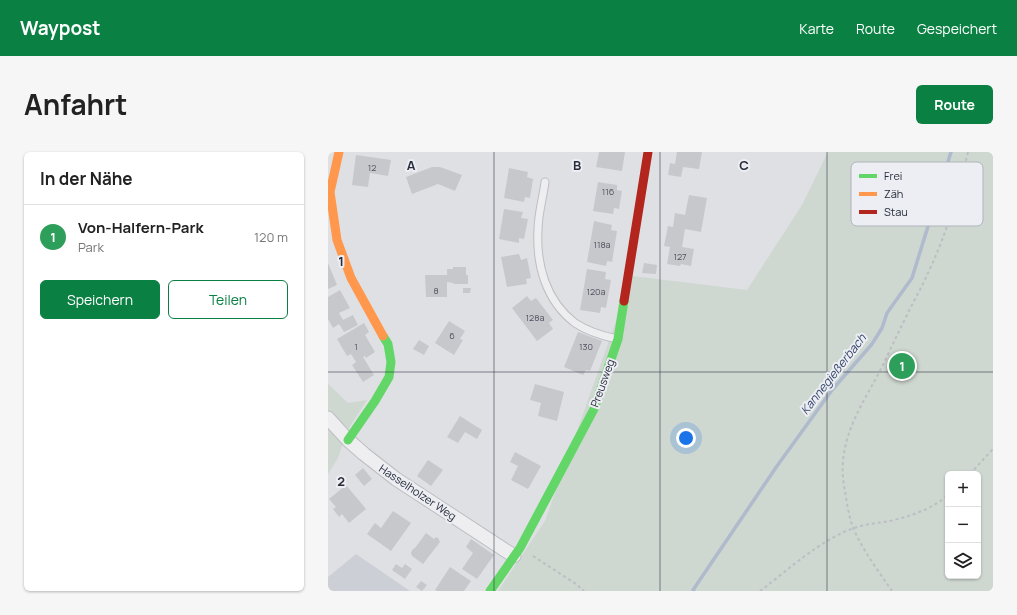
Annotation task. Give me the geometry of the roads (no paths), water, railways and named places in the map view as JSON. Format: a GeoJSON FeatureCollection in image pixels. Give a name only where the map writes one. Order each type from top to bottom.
{"type":"FeatureCollection","features":[{"type":"Feature","properties":{"kind":"street"},"geometry":{"type":"LineString","coordinates":[[339,152],[330,192],[337,240],[351,278],[388,344],[391,362],[389,377],[375,401],[348,440]]}},
{"type":"Feature","properties":{"kind":"street","name":"Preusweg"},"geometry":{"type":"LineString","coordinates":[[490,591],[517,552],[594,409],[604,384],[618,339],[648,152]]}},
{"type":"Feature","properties":{"kind":"street","name":"Hasselholzer Weg"},"geometry":{"type":"LineString","coordinates":[[328,418],[348,440],[396,479],[517,552]]}},
{"type":"Feature","properties":{"kind":"lane"},"geometry":{"type":"LineString","coordinates":[[545,182],[538,230],[538,246],[540,264],[545,282],[553,299],[563,312],[576,324],[600,335],[618,339]]}},
{"type":"Feature","properties":{"kind":"waterway","name":"Kannegießerbach"},"geometry":{"type":"LineString","coordinates":[[948,162],[951,152]]}},
{"type":"Feature","properties":{"kind":"waterway","name":"Kannegießerbach"},"geometry":{"type":"LineString","coordinates":[[694,591],[693,590],[777,466],[832,390],[872,344],[882,328],[887,313],[912,278],[928,226]]}},
{"type":"Feature","properties":{"kind":"place","name":"Von-Halfern-Park"},"geometry":{"type":"Point","coordinates":[902,366]}}]}
